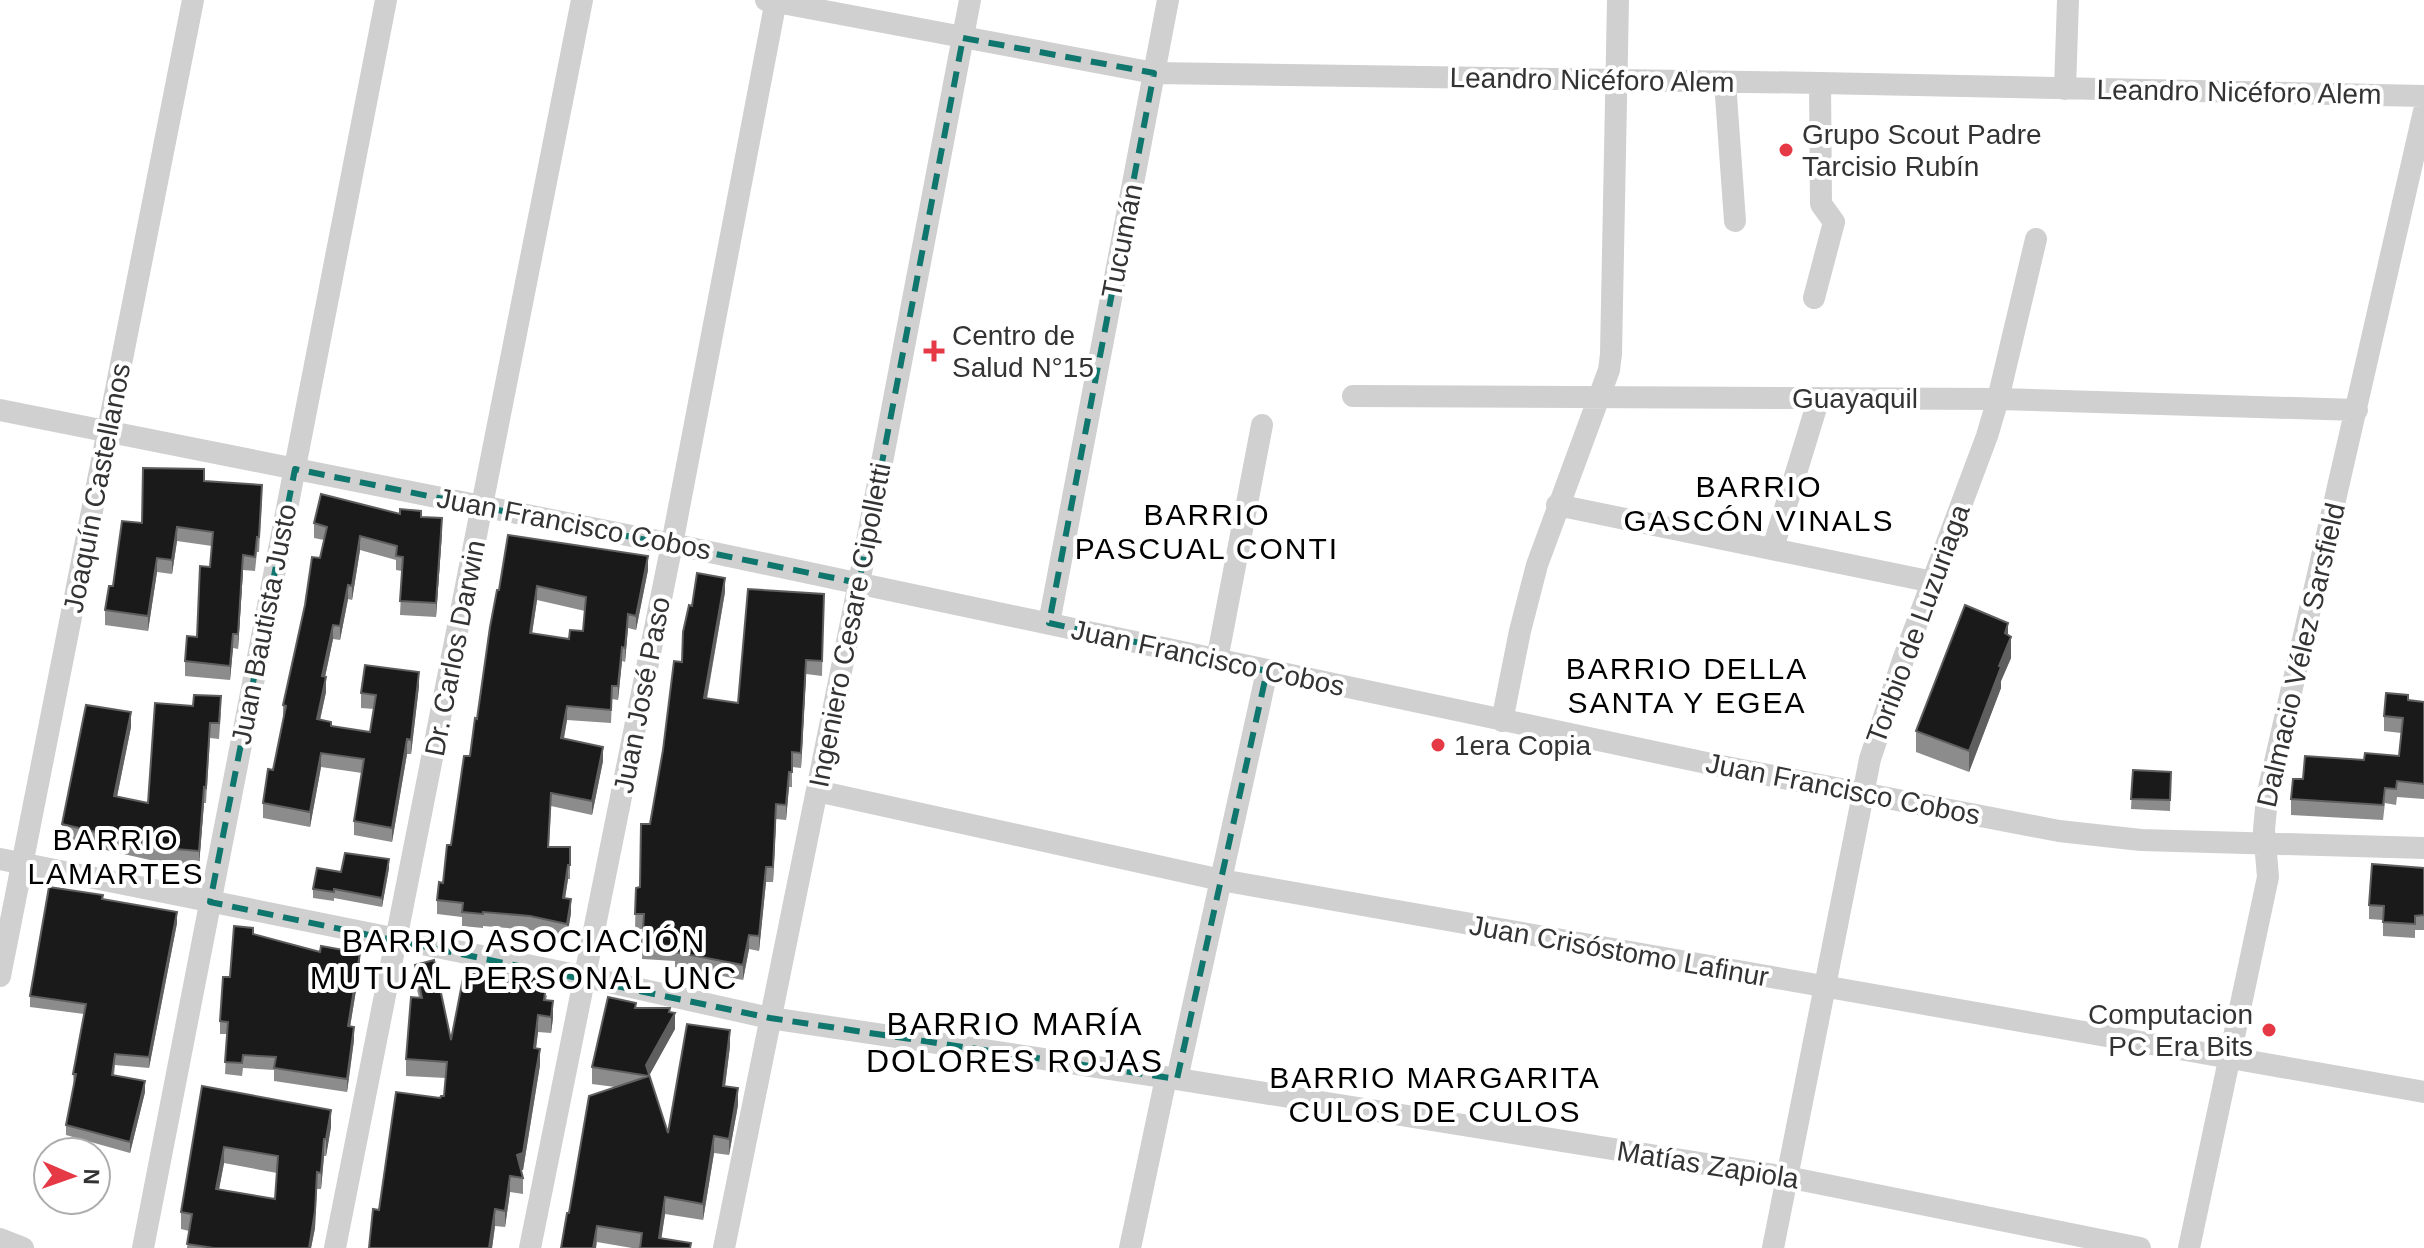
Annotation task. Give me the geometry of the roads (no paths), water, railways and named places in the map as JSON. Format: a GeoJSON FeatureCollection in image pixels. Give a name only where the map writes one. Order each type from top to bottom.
{"type":"FeatureCollection","features":[{"type":"Feature","properties":{"kind":"street","name":"Joaquín Castellanos"},"geometry":{"type":"LineString","coordinates":[[0,976],[11,862],[109,432],[193,0]]}},
{"type":"Feature","properties":{"kind":"street","name":"Juan Bautista Justo"},"geometry":{"type":"LineString","coordinates":[[143,1248],[386,0]]}},
{"type":"Feature","properties":{"kind":"street","name":"Dr. Carlos Darwin"},"geometry":{"type":"LineString","coordinates":[[335,1248],[582,0]]}},
{"type":"Feature","properties":{"kind":"street","name":"Ingeniero Cesare Cipolletti"},"geometry":{"type":"LineString","coordinates":[[724,1248],[859,583],[970,0]]}},
{"type":"Feature","properties":{"kind":"street","name":"Tucumán"},"geometry":{"type":"LineString","coordinates":[[1049,623],[1168,0]]}},
{"type":"Feature","properties":{"kind":"street"},"geometry":{"type":"LineString","coordinates":[[1502,721],[1534,575],[1557,505],[1609,370],[1613,339],[1618,0]]}},
{"type":"Feature","properties":{"kind":"street"},"geometry":{"type":"LineString","coordinates":[[2065,89],[2068,0]]}},
{"type":"Feature","properties":{"kind":"street","name":"Leandro Nicéforo Alem"},"geometry":{"type":"LineString","coordinates":[[772,1],[1154,73],[2424,96]]}},
{"type":"Feature","properties":{"kind":"street","name":"Juan José Paso"},"geometry":{"type":"LineString","coordinates":[[530,1248],[672,544],[772,1]]}},
{"type":"Feature","properties":{"kind":"street"},"geometry":{"type":"LineString","coordinates":[[1725,82],[1735,221]]}},
{"type":"Feature","properties":{"kind":"street"},"geometry":{"type":"LineString","coordinates":[[1814,298],[1834,222],[1821,204],[1820,83]]}},
{"type":"Feature","properties":{"kind":"street","name":"Dalmacio Vélez Sarsfield"},"geometry":{"type":"LineString","coordinates":[[2189,1248],[2268,877],[2264,815],[2267,797],[2424,111]]}},
{"type":"Feature","properties":{"kind":"street","name":"Toribio de Luzuriaga"},"geometry":{"type":"LineString","coordinates":[[1773,1248],[1861,792],[1878,727],[1998,399],[2036,239]]}},
{"type":"Feature","properties":{"kind":"street","name":"Guayaquil"},"geometry":{"type":"LineString","coordinates":[[1353,396],[1998,399],[2357,410]]}},
{"type":"Feature","properties":{"kind":"street"},"geometry":{"type":"LineString","coordinates":[[1773,548],[1819,398]]}},
{"type":"Feature","properties":{"kind":"street","name":"Juan Francisco Cobos"},"geometry":{"type":"LineString","coordinates":[[0,410],[484,505],[1502,721],[2100,837],[2424,848]]}},
{"type":"Feature","properties":{"kind":"street"},"geometry":{"type":"LineString","coordinates":[[1217,660],[1262,425]]}},
{"type":"Feature","properties":{"kind":"street"},"geometry":{"type":"LineString","coordinates":[[1557,505],[1933,582]]}},
{"type":"Feature","properties":{"kind":"street"},"geometry":{"type":"LineString","coordinates":[[1130,1248],[1221,880],[1267,671]]}},
{"type":"Feature","properties":{"kind":"street","name":"Juan Crisóstomo Lafinur"},"geometry":{"type":"LineString","coordinates":[[817,791],[1221,880],[2424,1092]]}},
{"type":"Feature","properties":{"kind":"street","name":"Matías Zapiola"},"geometry":{"type":"LineString","coordinates":[[11,862],[586,977],[770,1018],[1171,1078],[1787,1177],[2140,1248]]}},
{"type":"Feature","properties":{"kind":"street"},"geometry":{"type":"LineString","coordinates":[[0,1239],[23,1248]]}},
{"type":"Feature","properties":{"kind":"place","name":"Grupo Scout Padre Tarcisio Rubín"},"geometry":{"type":"Point","coordinates":[1786,150]}},
{"type":"Feature","properties":{"kind":"place","name":"Centro de Salud N°15"},"geometry":{"type":"Point","coordinates":[934,351]}},
{"type":"Feature","properties":{"kind":"place","name":"1era Copia"},"geometry":{"type":"Point","coordinates":[1438,745]}},
{"type":"Feature","properties":{"kind":"place","name":"Computacion PC Era Bits"},"geometry":{"type":"Point","coordinates":[2269,1030]}},
{"type":"Feature","properties":{"kind":"district","name":"BARRIO GASCÓN VINALS"},"geometry":{"type":"Point","coordinates":[1759,503]}},
{"type":"Feature","properties":{"kind":"district","name":"BARRIO PASCUAL CONTI"},"geometry":{"type":"Point","coordinates":[1207,531]}},
{"type":"Feature","properties":{"kind":"district","name":"BARRIO DELLA SANTA Y EGEA"},"geometry":{"type":"Point","coordinates":[1687,685]}},
{"type":"Feature","properties":{"kind":"district","name":"BARRIO LAMARTES"},"geometry":{"type":"Point","coordinates":[116,856]}},
{"type":"Feature","properties":{"kind":"district","name":"BARRIO ASOCIACIÓN MUTUAL PERSONAL UNC"},"geometry":{"type":"Point","coordinates":[524,960]}},
{"type":"Feature","properties":{"kind":"district","name":"BARRIO MARÍA DOLORES ROJAS"},"geometry":{"type":"Point","coordinates":[1015,1042]}},
{"type":"Feature","properties":{"kind":"district","name":"BARRIO MARGARITA CULOS DE CULOS"},"geometry":{"type":"Point","coordinates":[1435,1094]}}]}
